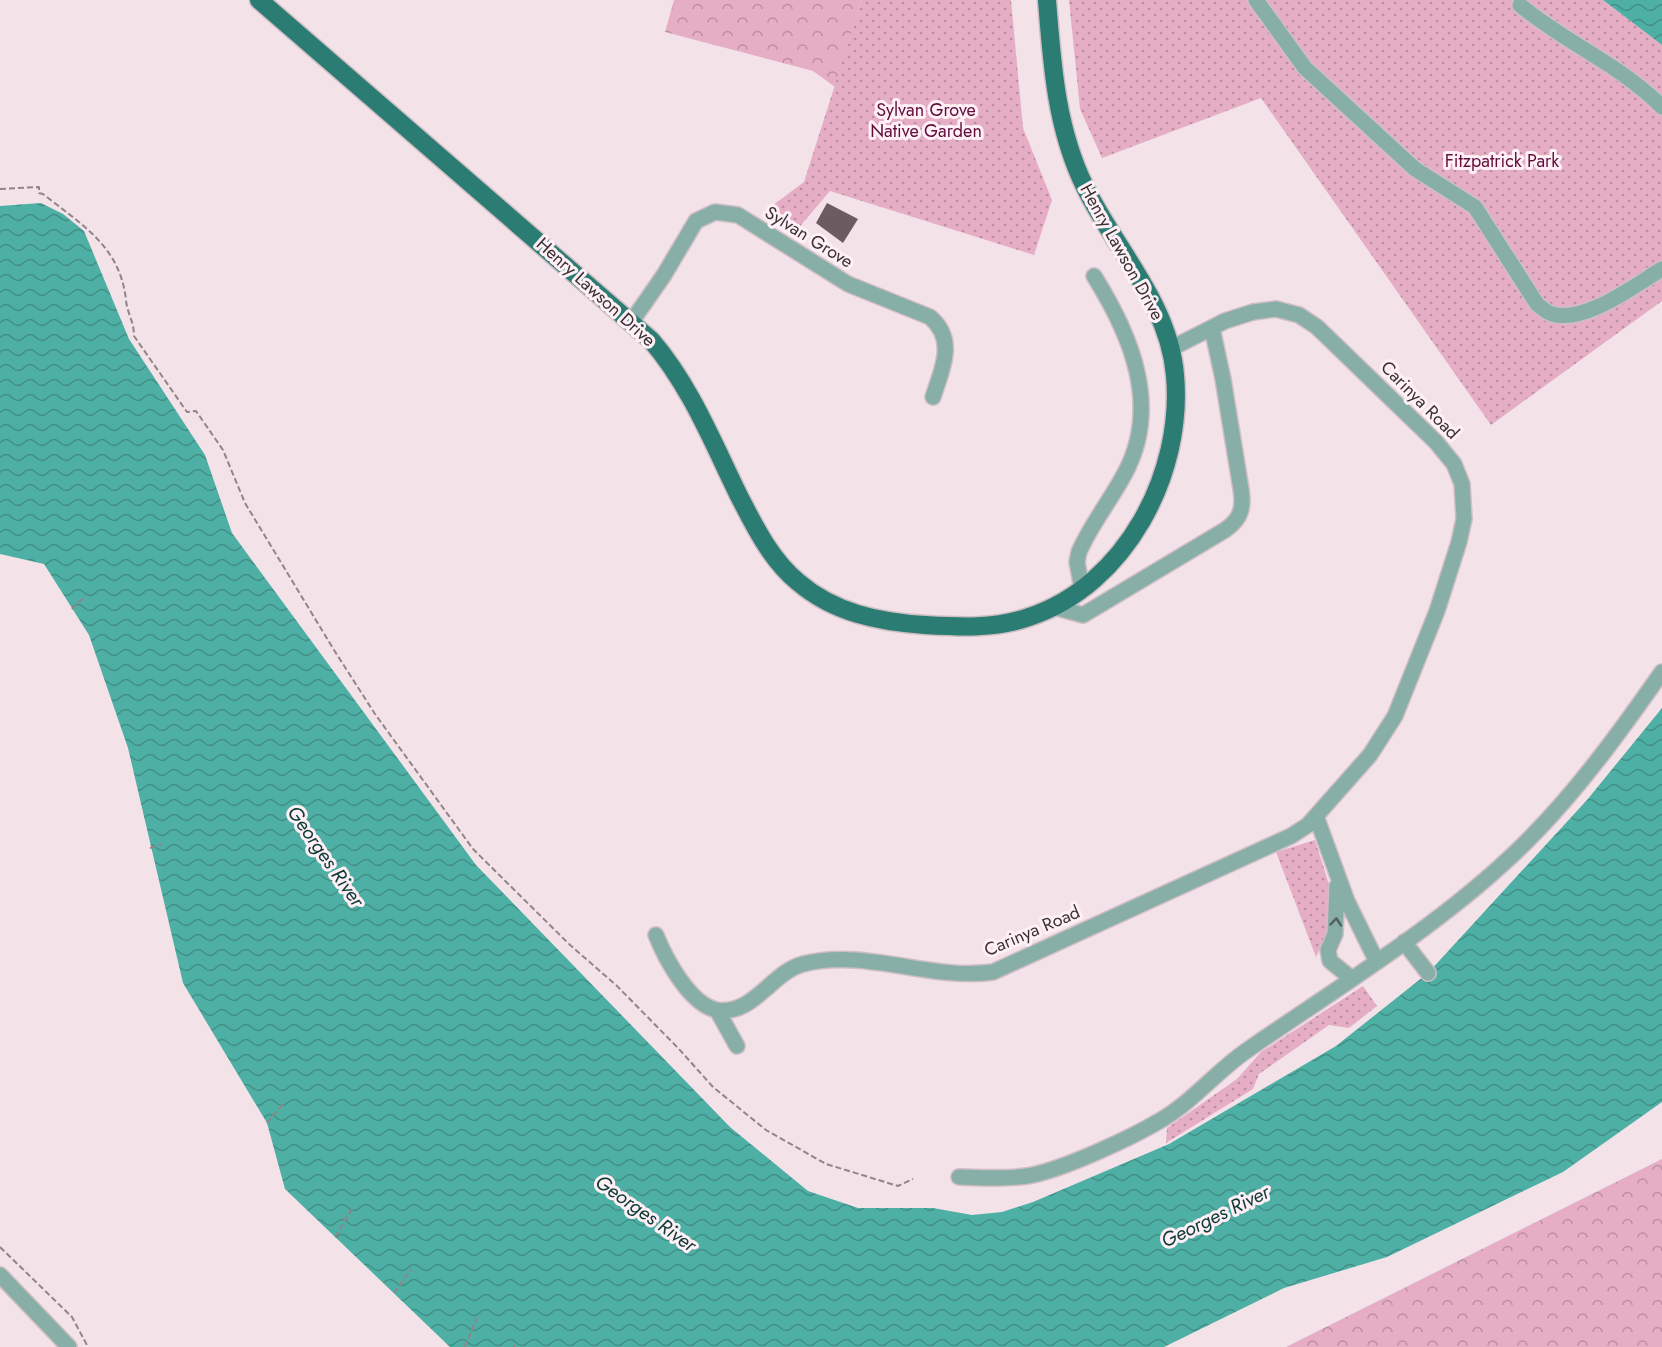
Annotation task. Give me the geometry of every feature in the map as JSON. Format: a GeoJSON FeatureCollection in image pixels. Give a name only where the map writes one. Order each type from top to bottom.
{"type":"FeatureCollection","features":[{"type":"Feature","properties":{"kind":"main road","name":"Henry Lawson Drive"},"geometry":{"type":"LineString","coordinates":[[259,0],[632,321],[663,353],[679,378],[762,538],[790,576],[811,593],[837,607],[864,616],[932,625],[995,625],[1021,620],[1054,607],[1082,589],[1121,550],[1141,521],[1158,488],[1175,420],[1175,379],[1170,349],[1156,308],[1093,203],[1072,156],[1056,94],[1047,0]]}},
{"type":"Feature","properties":{"kind":"street"},"geometry":{"type":"LineString","coordinates":[[1256,0],[1305,68],[1415,169],[1475,207],[1537,304],[1552,314],[1575,314],[1596,307],[1662,269]]}},
{"type":"Feature","properties":{"kind":"street"},"geometry":{"type":"LineString","coordinates":[[1521,5],[1548,29],[1608,63],[1662,107]]}},
{"type":"Feature","properties":{"kind":"street","name":"Sylvan Grove"},"geometry":{"type":"LineString","coordinates":[[632,321],[664,275],[696,221],[705,215],[727,212],[738,215],[848,284],[930,317],[938,324],[944,332],[947,352],[933,397]]}},
{"type":"Feature","properties":{"kind":"street"},"geometry":{"type":"LineString","coordinates":[[1082,589],[1078,571],[1079,552],[1132,458],[1140,422],[1141,402],[1140,381],[1128,338],[1094,276]]}},
{"type":"Feature","properties":{"kind":"street","name":"Carinya Road"},"geometry":{"type":"LineString","coordinates":[[717,1010],[740,1007],[792,967],[806,963],[850,960],[954,974],[993,972],[1291,836],[1316,816],[1370,755],[1389,728],[1437,611],[1459,542],[1464,519],[1462,484],[1454,464],[1436,442],[1308,320],[1290,311],[1268,310],[1237,316],[1170,349]]}},
{"type":"Feature","properties":{"kind":"street"},"geometry":{"type":"LineString","coordinates":[[1054,607],[1083,615],[1225,530],[1239,518],[1242,510],[1241,489],[1212,328]]}},
{"type":"Feature","properties":{"kind":"street"},"geometry":{"type":"LineString","coordinates":[[959,1177],[995,1179],[1029,1176],[1067,1164],[1162,1119],[1238,1057],[1349,976],[1404,942],[1492,874],[1532,836],[1597,762],[1662,672]]}},
{"type":"Feature","properties":{"kind":"street"},"geometry":{"type":"LineString","coordinates":[[1316,816],[1356,920],[1376,960]]}},
{"type":"Feature","properties":{"kind":"street"},"geometry":{"type":"LineString","coordinates":[[1335,868],[1338,899],[1335,934],[1328,950],[1330,961],[1349,976]]}},
{"type":"Feature","properties":{"kind":"street"},"geometry":{"type":"LineString","coordinates":[[656,935],[667,962],[678,978],[706,1005],[717,1010],[737,1046]]}},
{"type":"Feature","properties":{"kind":"street"},"geometry":{"type":"LineString","coordinates":[[1404,942],[1428,973]]}},
{"type":"Feature","properties":{"kind":"street"},"geometry":{"type":"LineString","coordinates":[[0,1275],[69,1347]]}},
{"type":"Feature","properties":{"kind":"path"},"geometry":{"type":"LineString","coordinates":[[0,189],[39,186],[39,193],[97,236],[119,267],[126,302],[134,321],[134,336],[187,412],[196,411],[223,450],[244,503],[334,650],[381,723],[473,849],[640,1010],[713,1087],[766,1130],[826,1164],[898,1186],[913,1179]]}},
{"type":"Feature","properties":{"kind":"path"},"geometry":{"type":"LineString","coordinates":[[72,609],[84,596]]}},
{"type":"Feature","properties":{"kind":"path"},"geometry":{"type":"LineString","coordinates":[[150,848],[162,844]]}},
{"type":"Feature","properties":{"kind":"path"},"geometry":{"type":"LineString","coordinates":[[267,1123],[283,1104]]}},
{"type":"Feature","properties":{"kind":"path"},"geometry":{"type":"LineString","coordinates":[[335,1237],[352,1209]]}},
{"type":"Feature","properties":{"kind":"path"},"geometry":{"type":"LineString","coordinates":[[0,1247],[72,1317],[88,1347]]}},
{"type":"Feature","properties":{"kind":"path"},"geometry":{"type":"LineString","coordinates":[[393,1293],[411,1270]]}},
{"type":"Feature","properties":{"kind":"path"},"geometry":{"type":"LineString","coordinates":[[465,1347],[477,1318]]}},
{"type":"Feature","properties":{"kind":"green space"},"geometry":{"type":"Polygon","coordinates":[[[674,0],[862,0],[835,87],[813,71],[665,32],[674,0]]]}},
{"type":"Feature","properties":{"kind":"green space","name":"Sylvan Grove Native Garden"},"geometry":{"type":"Polygon","coordinates":[[[862,0],[1011,0],[1023,128],[1052,200],[1034,255],[830,191],[796,231],[765,211],[804,182],[862,0]]]}},
{"type":"Feature","properties":{"kind":"green space","name":"Fitzpatrick Park"},"geometry":{"type":"Polygon","coordinates":[[[1069,0],[1603,0],[1662,45],[1662,301],[1491,425],[1261,98],[1102,158],[1080,109],[1069,0]]]}},
{"type":"Feature","properties":{"kind":"green space"},"geometry":{"type":"Polygon","coordinates":[[[1315,840],[1337,910],[1316,957],[1276,852],[1315,840]]]}},
{"type":"Feature","properties":{"kind":"green space"},"geometry":{"type":"Polygon","coordinates":[[[1363,986],[1377,1006],[1349,1028],[1329,1025],[1259,1074],[1253,1089],[1166,1143],[1167,1128],[1237,1079],[1261,1052],[1363,986]]]}},
{"type":"Feature","properties":{"kind":"green space"},"geometry":{"type":"Polygon","coordinates":[[[1662,1159],[1662,1347],[1286,1347],[1662,1159]]]}},
{"type":"Feature","properties":{"kind":"water"},"geometry":{"type":"Polygon","coordinates":[[[1603,0],[1662,0],[1662,45],[1603,0]]]}},
{"type":"Feature","properties":{"kind":"water","name":"Georges River"},"geometry":{"type":"Polygon","coordinates":[[[41,203],[63,214],[84,231],[129,339],[205,455],[232,533],[476,865],[730,1127],[808,1191],[858,1208],[933,1208],[972,1215],[1002,1212],[1033,1202],[1169,1144],[1336,1046],[1428,973],[1587,800],[1662,708],[1662,1102],[1563,1172],[1387,1257],[1284,1288],[1164,1347],[450,1347],[285,1189],[267,1123],[183,983],[128,748],[89,635],[44,564],[0,554],[0,206],[41,203]]]}},
{"type":"Feature","properties":{"kind":"building"},"geometry":{"type":"Polygon","coordinates":[[[827,203],[858,219],[843,243],[816,223],[827,203]]]}}]}
